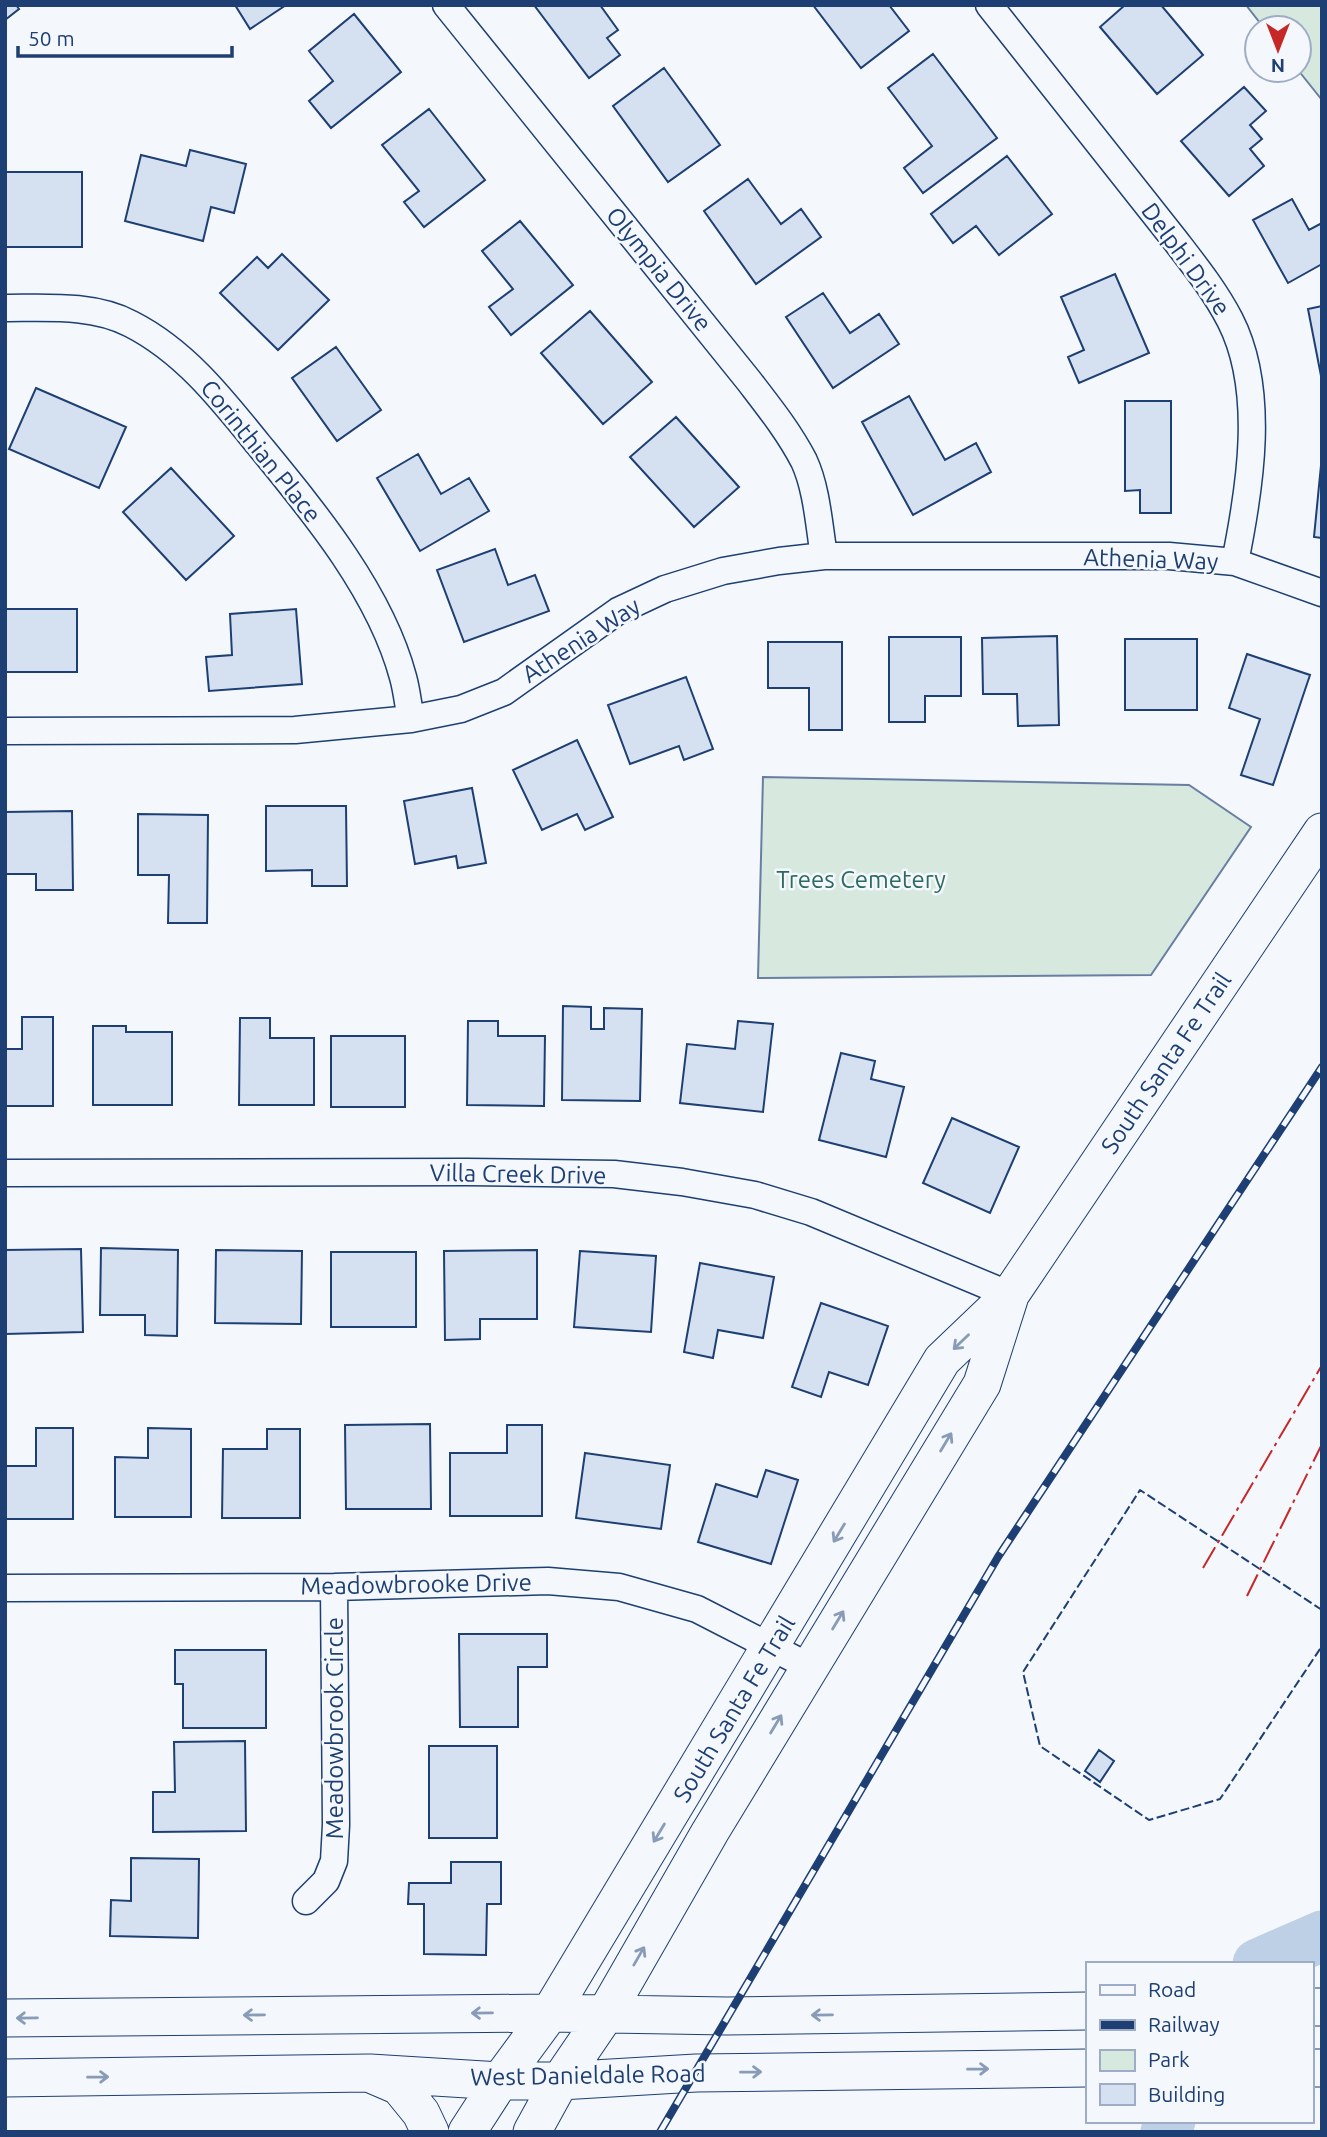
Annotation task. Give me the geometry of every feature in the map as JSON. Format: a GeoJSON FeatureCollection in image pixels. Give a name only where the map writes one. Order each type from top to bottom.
{"type":"FeatureCollection","features":[{"type":"Feature","properties":{"kind":"main road","name":"South Santa Fe Trail"},"geometry":{"type":"LineString","coordinates":[[467,2132],[550,2012],[772,1647],[942,1360],[1010,1295],[1322,832]]}},
{"type":"Feature","properties":{"kind":"main road","name":"South Santa Fe Trail"},"geometry":{"type":"LineString","coordinates":[[532,2132],[560,2081],[605,2015],[710,1832],[982,1384],[1010,1295]]}},
{"type":"Feature","properties":{"kind":"main road"},"geometry":{"type":"LineString","coordinates":[[872,1479],[911,1500]]}},
{"type":"Feature","properties":{"kind":"main road"},"geometry":{"type":"LineString","coordinates":[[5,2018],[550,2012],[727,2016],[1086,2011]]}},
{"type":"Feature","properties":{"kind":"main road","name":"West Danieldale Road"},"geometry":{"type":"LineString","coordinates":[[5,2078],[370,2073],[500,2081],[560,2081],[696,2073],[1086,2068]]}},
{"type":"Feature","properties":{"kind":"main road"},"geometry":{"type":"LineString","coordinates":[[370,2073],[399,2086],[421,2113],[430,2132]]}},
{"type":"Feature","properties":{"kind":"street","name":"Olympia Drive"},"geometry":{"type":"LineString","coordinates":[[446,5],[785,429],[805,464],[815,501],[824,556]]}},
{"type":"Feature","properties":{"kind":"street","name":"Delphi Drive"},"geometry":{"type":"LineString","coordinates":[[989,5],[1175,240],[1231,321],[1243,356],[1251,404],[1251,453],[1246,509],[1236,562]]}},
{"type":"Feature","properties":{"kind":"street","name":"Corinthian Place"},"geometry":{"type":"LineString","coordinates":[[5,308],[88,310],[129,323],[168,348],[217,393],[292,486],[360,581],[386,632],[403,677],[411,719]]}},
{"type":"Feature","properties":{"kind":"street","name":"Athenia Way"},"geometry":{"type":"LineString","coordinates":[[5,732],[295,730],[411,719],[461,709],[504,692],[618,611],[665,589],[723,572],[779,561],[824,556],[1169,556],[1236,562],[1322,593]]}},
{"type":"Feature","properties":{"kind":"street","name":"Villa Creek Drive"},"geometry":{"type":"LineString","coordinates":[[5,1173],[467,1172],[614,1174],[682,1182],[755,1195],[811,1212],[1010,1295]]}},
{"type":"Feature","properties":{"kind":"street","name":"Meadowbrooke Drive"},"geometry":{"type":"LineString","coordinates":[[5,1588],[334,1587],[548,1581],[619,1587],[697,1609],[810,1667]]}},
{"type":"Feature","properties":{"kind":"street","name":"Meadowbrook Circle"},"geometry":{"type":"LineString","coordinates":[[306,1901],[326,1881],[334,1861],[334,1587]]}},
{"type":"Feature","properties":{"kind":"green space"},"geometry":{"type":"Polygon","coordinates":[[[1246,5],[1322,5],[1322,100],[1309,84],[1313,84],[1313,14],[1253,14],[1246,5]]]}},
{"type":"Feature","properties":{"kind":"green space","name":"Trees Cemetery"},"geometry":{"type":"Polygon","coordinates":[[[763,777],[1189,785],[1251,827],[1151,975],[758,978],[763,777]]]}},
{"type":"Feature","properties":{"kind":"building"},"geometry":{"type":"Polygon","coordinates":[[[5,5],[16,5],[19,9],[5,20],[5,5]]]}},
{"type":"Feature","properties":{"kind":"building"},"geometry":{"type":"Polygon","coordinates":[[[235,5],[286,5],[250,29],[235,5]]]}},
{"type":"Feature","properties":{"kind":"building"},"geometry":{"type":"Polygon","coordinates":[[[534,5],[600,5],[618,30],[607,38],[620,55],[589,78],[534,5]]]}},
{"type":"Feature","properties":{"kind":"building"},"geometry":{"type":"Polygon","coordinates":[[[813,5],[889,5],[909,31],[861,68],[813,5]]]}},
{"type":"Feature","properties":{"kind":"building"},"geometry":{"type":"Polygon","coordinates":[[[1125,5],[1161,5],[1203,55],[1157,94],[1100,27],[1125,5]]]}},
{"type":"Feature","properties":{"kind":"building"},"geometry":{"type":"Polygon","coordinates":[[[354,14],[401,72],[331,128],[309,101],[333,81],[309,51],[354,14]]]}},
{"type":"Feature","properties":{"kind":"building"},"geometry":{"type":"Polygon","coordinates":[[[933,54],[997,138],[923,193],[904,168],[932,146],[888,88],[933,54]]]}},
{"type":"Feature","properties":{"kind":"building"},"geometry":{"type":"Polygon","coordinates":[[[664,68],[720,145],[668,182],[613,106],[664,68]]]}},
{"type":"Feature","properties":{"kind":"building"},"geometry":{"type":"Polygon","coordinates":[[[1244,87],[1266,111],[1250,125],[1262,139],[1250,149],[1264,166],[1229,196],[1181,141],[1244,87]]]}},
{"type":"Feature","properties":{"kind":"building"},"geometry":{"type":"Polygon","coordinates":[[[429,109],[485,180],[424,227],[404,202],[419,191],[382,145],[429,109]]]}},
{"type":"Feature","properties":{"kind":"building"},"geometry":{"type":"Polygon","coordinates":[[[190,150],[246,164],[234,213],[211,207],[203,241],[125,221],[141,155],[186,166],[190,150]]]}},
{"type":"Feature","properties":{"kind":"building"},"geometry":{"type":"Polygon","coordinates":[[[1007,156],[1052,214],[999,255],[976,226],[953,243],[931,214],[1007,156]]]}},
{"type":"Feature","properties":{"kind":"building"},"geometry":{"type":"Polygon","coordinates":[[[5,172],[82,172],[82,247],[5,247],[5,172]]]}},
{"type":"Feature","properties":{"kind":"building"},"geometry":{"type":"Polygon","coordinates":[[[748,179],[781,224],[801,209],[821,237],[756,284],[704,211],[748,179]]]}},
{"type":"Feature","properties":{"kind":"building"},"geometry":{"type":"Polygon","coordinates":[[[1292,199],[1309,230],[1322,223],[1322,264],[1288,283],[1253,220],[1292,199]]]}},
{"type":"Feature","properties":{"kind":"building"},"geometry":{"type":"Polygon","coordinates":[[[520,221],[573,285],[511,335],[489,307],[513,289],[482,251],[520,221]]]}},
{"type":"Feature","properties":{"kind":"building"},"geometry":{"type":"Polygon","coordinates":[[[282,254],[329,300],[278,350],[220,293],[257,257],[268,268],[282,254]]]}},
{"type":"Feature","properties":{"kind":"building"},"geometry":{"type":"Polygon","coordinates":[[[1115,274],[1149,353],[1079,383],[1068,357],[1084,350],[1061,297],[1115,274]]]}},
{"type":"Feature","properties":{"kind":"building"},"geometry":{"type":"Polygon","coordinates":[[[823,293],[850,333],[879,314],[899,344],[833,388],[786,317],[823,293]]]}},
{"type":"Feature","properties":{"kind":"building"},"geometry":{"type":"Polygon","coordinates":[[[1322,306],[1322,381],[1308,309],[1322,306]]]}},
{"type":"Feature","properties":{"kind":"building"},"geometry":{"type":"Polygon","coordinates":[[[590,311],[652,382],[603,424],[541,353],[590,311]]]}},
{"type":"Feature","properties":{"kind":"building"},"geometry":{"type":"Polygon","coordinates":[[[336,347],[381,410],[337,441],[292,378],[336,347]]]}},
{"type":"Feature","properties":{"kind":"building"},"geometry":{"type":"Polygon","coordinates":[[[36,388],[126,427],[99,488],[9,449],[36,388]]]}},
{"type":"Feature","properties":{"kind":"building"},"geometry":{"type":"Polygon","coordinates":[[[909,396],[945,460],[976,443],[991,472],[913,515],[862,422],[909,396]]]}},
{"type":"Feature","properties":{"kind":"building"},"geometry":{"type":"Polygon","coordinates":[[[1125,401],[1171,401],[1171,513],[1140,513],[1140,490],[1125,491],[1125,401]]]}},
{"type":"Feature","properties":{"kind":"building"},"geometry":{"type":"Polygon","coordinates":[[[676,417],[739,487],[694,527],[630,457],[676,417]]]}},
{"type":"Feature","properties":{"kind":"building"},"geometry":{"type":"Polygon","coordinates":[[[418,454],[441,494],[469,478],[489,511],[420,551],[377,478],[418,454]]]}},
{"type":"Feature","properties":{"kind":"building"},"geometry":{"type":"Polygon","coordinates":[[[1322,455],[1322,538],[1314,537],[1322,455]]]}},
{"type":"Feature","properties":{"kind":"building"},"geometry":{"type":"Polygon","coordinates":[[[171,468],[234,536],[186,580],[123,512],[171,468]]]}},
{"type":"Feature","properties":{"kind":"building"},"geometry":{"type":"Polygon","coordinates":[[[495,549],[508,585],[535,575],[549,611],[464,642],[437,570],[495,549]]]}},
{"type":"Feature","properties":{"kind":"building"},"geometry":{"type":"Polygon","coordinates":[[[5,609],[77,609],[77,672],[5,672],[5,609]]]}},
{"type":"Feature","properties":{"kind":"building"},"geometry":{"type":"Polygon","coordinates":[[[296,609],[302,684],[209,691],[206,657],[232,655],[230,614],[296,609]]]}},
{"type":"Feature","properties":{"kind":"building"},"geometry":{"type":"Polygon","coordinates":[[[1057,636],[1059,725],[1018,726],[1017,694],[983,694],[982,638],[1057,636]]]}},
{"type":"Feature","properties":{"kind":"building"},"geometry":{"type":"Polygon","coordinates":[[[889,637],[961,637],[961,696],[925,696],[925,722],[889,722],[889,637]]]}},
{"type":"Feature","properties":{"kind":"building"},"geometry":{"type":"Polygon","coordinates":[[[1125,639],[1197,639],[1197,710],[1125,710],[1125,639]]]}},
{"type":"Feature","properties":{"kind":"building"},"geometry":{"type":"Polygon","coordinates":[[[768,642],[842,642],[842,730],[809,730],[809,688],[768,688],[768,642]]]}},
{"type":"Feature","properties":{"kind":"building"},"geometry":{"type":"Polygon","coordinates":[[[1247,654],[1310,675],[1273,785],[1241,775],[1260,719],[1229,708],[1247,654]]]}},
{"type":"Feature","properties":{"kind":"building"},"geometry":{"type":"Polygon","coordinates":[[[686,677],[713,749],[684,760],[679,746],[630,764],[608,705],[686,677]]]}},
{"type":"Feature","properties":{"kind":"building"},"geometry":{"type":"Polygon","coordinates":[[[577,740],[613,817],[585,830],[577,814],[542,830],[513,770],[577,740]]]}},
{"type":"Feature","properties":{"kind":"building"},"geometry":{"type":"Polygon","coordinates":[[[472,788],[486,863],[458,868],[456,856],[415,864],[404,801],[472,788]]]}},
{"type":"Feature","properties":{"kind":"building"},"geometry":{"type":"Polygon","coordinates":[[[266,806],[346,806],[347,886],[312,886],[312,870],[266,871],[266,806]]]}},
{"type":"Feature","properties":{"kind":"building"},"geometry":{"type":"Polygon","coordinates":[[[72,811],[73,890],[36,890],[36,874],[5,874],[5,812],[72,811]]]}},
{"type":"Feature","properties":{"kind":"building"},"geometry":{"type":"Polygon","coordinates":[[[138,814],[208,815],[207,923],[168,923],[169,875],[138,875],[138,814]]]}},
{"type":"Feature","properties":{"kind":"building"},"geometry":{"type":"Polygon","coordinates":[[[563,1006],[591,1007],[591,1029],[604,1029],[604,1008],[642,1009],[640,1101],[562,1100],[563,1006]]]}},
{"type":"Feature","properties":{"kind":"building"},"geometry":{"type":"Polygon","coordinates":[[[22,1017],[53,1017],[53,1106],[5,1106],[5,1049],[22,1049],[22,1017]]]}},
{"type":"Feature","properties":{"kind":"building"},"geometry":{"type":"Polygon","coordinates":[[[240,1018],[270,1018],[270,1038],[314,1038],[314,1105],[239,1105],[240,1018]]]}},
{"type":"Feature","properties":{"kind":"building"},"geometry":{"type":"Polygon","coordinates":[[[468,1021],[498,1021],[498,1036],[545,1036],[544,1106],[467,1105],[468,1021]]]}},
{"type":"Feature","properties":{"kind":"building"},"geometry":{"type":"Polygon","coordinates":[[[738,1021],[773,1024],[763,1112],[680,1103],[687,1044],[735,1049],[738,1021]]]}},
{"type":"Feature","properties":{"kind":"building"},"geometry":{"type":"Polygon","coordinates":[[[93,1026],[126,1026],[126,1032],[172,1032],[172,1105],[93,1105],[93,1026]]]}},
{"type":"Feature","properties":{"kind":"building"},"geometry":{"type":"Polygon","coordinates":[[[331,1036],[405,1036],[405,1107],[331,1107],[331,1036]]]}},
{"type":"Feature","properties":{"kind":"building"},"geometry":{"type":"Polygon","coordinates":[[[841,1053],[875,1061],[871,1079],[904,1087],[886,1157],[819,1140],[841,1053]]]}},
{"type":"Feature","properties":{"kind":"building"},"geometry":{"type":"Polygon","coordinates":[[[952,1118],[1019,1147],[990,1213],[923,1183],[952,1118]]]}},
{"type":"Feature","properties":{"kind":"building"},"geometry":{"type":"Polygon","coordinates":[[[101,1248],[178,1250],[177,1336],[145,1335],[145,1315],[100,1315],[101,1248]]]}},
{"type":"Feature","properties":{"kind":"building"},"geometry":{"type":"Polygon","coordinates":[[[81,1249],[83,1332],[5,1334],[5,1250],[81,1249]]]}},
{"type":"Feature","properties":{"kind":"building"},"geometry":{"type":"Polygon","coordinates":[[[216,1250],[302,1251],[301,1324],[215,1323],[216,1250]]]}},
{"type":"Feature","properties":{"kind":"building"},"geometry":{"type":"Polygon","coordinates":[[[537,1250],[537,1319],[480,1319],[480,1339],[445,1340],[444,1251],[537,1250]]]}},
{"type":"Feature","properties":{"kind":"building"},"geometry":{"type":"Polygon","coordinates":[[[580,1251],[656,1256],[651,1332],[574,1327],[580,1251]]]}},
{"type":"Feature","properties":{"kind":"building"},"geometry":{"type":"Polygon","coordinates":[[[331,1252],[416,1252],[416,1327],[331,1327],[331,1252]]]}},
{"type":"Feature","properties":{"kind":"building"},"geometry":{"type":"Polygon","coordinates":[[[700,1263],[774,1277],[763,1338],[718,1330],[713,1358],[684,1352],[700,1263]]]}},
{"type":"Feature","properties":{"kind":"building"},"geometry":{"type":"Polygon","coordinates":[[[821,1303],[888,1326],[868,1385],[829,1372],[821,1397],[792,1387],[821,1303]]]}},
{"type":"Feature","properties":{"kind":"building"},"geometry":{"type":"Polygon","coordinates":[[[430,1424],[431,1509],[346,1509],[345,1425],[430,1424]]]}},
{"type":"Feature","properties":{"kind":"building"},"geometry":{"type":"Polygon","coordinates":[[[507,1425],[542,1425],[542,1516],[450,1516],[450,1453],[507,1453],[507,1425]]]}},
{"type":"Feature","properties":{"kind":"building"},"geometry":{"type":"Polygon","coordinates":[[[36,1428],[73,1428],[73,1519],[5,1519],[5,1466],[36,1466],[36,1428]]]}},
{"type":"Feature","properties":{"kind":"building"},"geometry":{"type":"Polygon","coordinates":[[[148,1428],[191,1429],[191,1517],[115,1517],[115,1457],[148,1458],[148,1428]]]}},
{"type":"Feature","properties":{"kind":"building"},"geometry":{"type":"Polygon","coordinates":[[[267,1429],[300,1429],[300,1518],[222,1518],[223,1449],[267,1449],[267,1429]]]}},
{"type":"Feature","properties":{"kind":"building"},"geometry":{"type":"Polygon","coordinates":[[[585,1453],[670,1465],[661,1529],[576,1518],[585,1453]]]}},
{"type":"Feature","properties":{"kind":"building"},"geometry":{"type":"Polygon","coordinates":[[[766,1470],[798,1480],[771,1564],[698,1542],[716,1484],[757,1497],[766,1470]]]}},
{"type":"Feature","properties":{"kind":"building"},"geometry":{"type":"Polygon","coordinates":[[[459,1634],[547,1634],[547,1667],[518,1667],[518,1727],[460,1727],[459,1634]]]}},
{"type":"Feature","properties":{"kind":"building"},"geometry":{"type":"Polygon","coordinates":[[[175,1650],[266,1650],[266,1728],[183,1728],[183,1684],[175,1684],[175,1650]]]}},
{"type":"Feature","properties":{"kind":"building"},"geometry":{"type":"Polygon","coordinates":[[[245,1741],[246,1831],[153,1832],[153,1792],[175,1792],[174,1742],[245,1741]]]}},
{"type":"Feature","properties":{"kind":"building"},"geometry":{"type":"Polygon","coordinates":[[[429,1746],[497,1746],[497,1838],[429,1838],[429,1746]]]}},
{"type":"Feature","properties":{"kind":"building"},"geometry":{"type":"Polygon","coordinates":[[[1099,1750],[1114,1761],[1100,1782],[1085,1771],[1099,1750]]]}},
{"type":"Feature","properties":{"kind":"building"},"geometry":{"type":"Polygon","coordinates":[[[131,1858],[199,1859],[198,1938],[110,1936],[111,1900],[131,1901],[131,1858]]]}},
{"type":"Feature","properties":{"kind":"building"},"geometry":{"type":"Polygon","coordinates":[[[451,1862],[501,1862],[501,1904],[487,1904],[486,1955],[424,1954],[424,1904],[408,1904],[409,1883],[451,1883],[451,1862]]]}},
{"type":"Feature","properties":{"kind":"waterway"},"geometry":{"type":"LineString","coordinates":[[1263,1962],[1322,1936]]}},
{"type":"Feature","properties":{"kind":"waterway"},"geometry":{"type":"LineString","coordinates":[[1166,2132],[1169,2123]]}},
{"type":"Feature","properties":{"kind":"railway"},"geometry":{"type":"LineString","coordinates":[[660,2132],[998,1557],[1322,1067]]}},
{"type":"Feature","properties":{"kind":"fence"},"geometry":{"type":"LineString","coordinates":[[1322,1610],[1140,1490],[1023,1672],[1040,1746],[1149,1820],[1220,1799],[1322,1646]]}},
{"type":"Feature","properties":{"kind":"power"},"geometry":{"type":"LineString","coordinates":[[1203,1568],[1322,1365]]}},
{"type":"Feature","properties":{"kind":"power"},"geometry":{"type":"LineString","coordinates":[[1247,1596],[1322,1444]]}}]}
